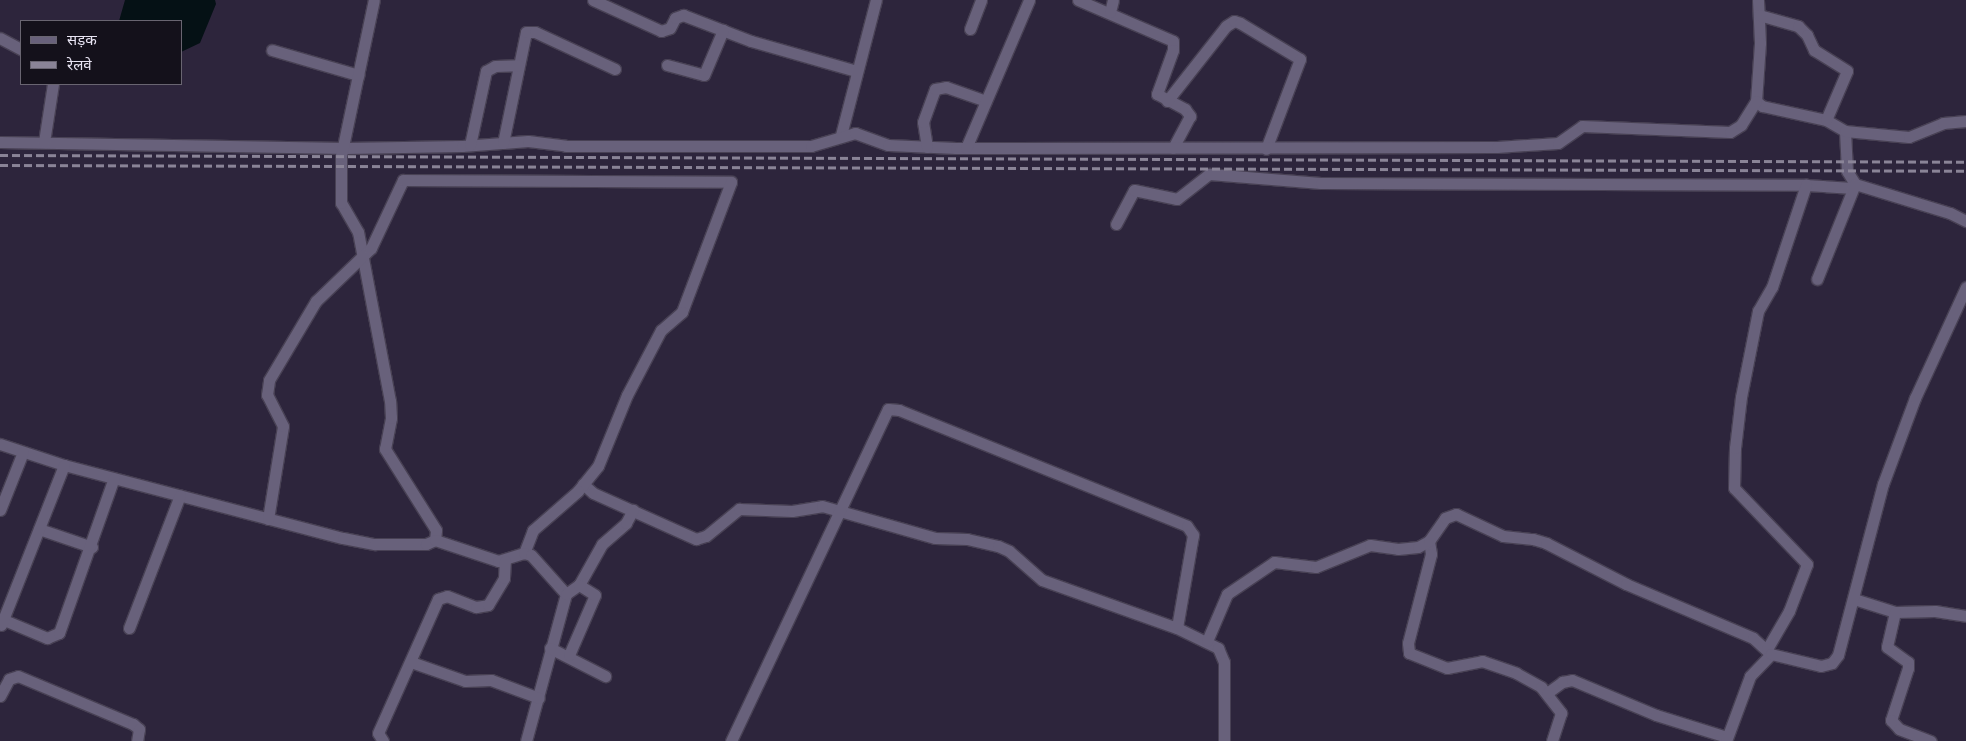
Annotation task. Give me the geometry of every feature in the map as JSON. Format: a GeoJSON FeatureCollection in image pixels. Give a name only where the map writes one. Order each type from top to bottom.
{"type":"FeatureCollection","features":[{"type":"Feature","properties":{"kind":"street"},"geometry":{"type":"LineString","coordinates":[[374,0],[341,156],[340,203],[342,210],[356,224],[392,410],[385,449],[436,530],[435,540]]}},
{"type":"Feature","properties":{"kind":"street"},"geometry":{"type":"LineString","coordinates":[[593,0],[661,30],[670,28],[678,15],[856,71]]}},
{"type":"Feature","properties":{"kind":"street"},"geometry":{"type":"LineString","coordinates":[[970,29],[982,0]]}},
{"type":"Feature","properties":{"kind":"street"},"geometry":{"type":"LineString","coordinates":[[966,148],[1029,0]]}},
{"type":"Feature","properties":{"kind":"street"},"geometry":{"type":"LineString","coordinates":[[1078,0],[1110,12],[1173,41],[1173,50],[1157,90],[1159,97],[1185,109],[1190,116],[1173,148]]}},
{"type":"Feature","properties":{"kind":"street"},"geometry":{"type":"LineString","coordinates":[[1110,12],[1113,0]]}},
{"type":"Feature","properties":{"kind":"street"},"geometry":{"type":"LineString","coordinates":[[0,142],[344,148],[470,146],[528,141],[566,146],[811,146],[841,135],[854,133],[882,144],[927,147],[1266,149],[1552,144],[1582,126],[1730,132],[1741,125],[1756,101],[1758,0]]}},
{"type":"Feature","properties":{"kind":"street"},"geometry":{"type":"LineString","coordinates":[[841,135],[875,1]]}},
{"type":"Feature","properties":{"kind":"street"},"geometry":{"type":"LineString","coordinates":[[1758,15],[1798,26],[1807,35],[1814,50],[1847,71],[1826,120]]}},
{"type":"Feature","properties":{"kind":"street"},"geometry":{"type":"LineString","coordinates":[[1167,101],[1226,26],[1234,21],[1240,23],[1300,60],[1266,149]]}},
{"type":"Feature","properties":{"kind":"street"},"geometry":{"type":"LineString","coordinates":[[667,65],[704,75],[723,30]]}},
{"type":"Feature","properties":{"kind":"street"},"geometry":{"type":"LineString","coordinates":[[503,143],[524,36],[529,31],[615,69]]}},
{"type":"Feature","properties":{"kind":"street"},"geometry":{"type":"LineString","coordinates":[[0,38],[20,48]]}},
{"type":"Feature","properties":{"kind":"street"},"geometry":{"type":"LineString","coordinates":[[272,50],[358,75]]}},
{"type":"Feature","properties":{"kind":"street"},"geometry":{"type":"LineString","coordinates":[[470,146],[486,71],[494,66],[518,65]]}},
{"type":"Feature","properties":{"kind":"street"},"geometry":{"type":"LineString","coordinates":[[44,142],[53,85]]}},
{"type":"Feature","properties":{"kind":"street"},"geometry":{"type":"LineString","coordinates":[[927,147],[923,122],[934,89],[946,87],[986,101]]}},
{"type":"Feature","properties":{"kind":"street"},"geometry":{"type":"LineString","coordinates":[[1756,101],[1762,106],[1826,120],[1845,131],[1909,137],[1943,123],[1966,121]]}},
{"type":"Feature","properties":{"kind":"street"},"geometry":{"type":"LineString","coordinates":[[1817,279],[1854,186],[1847,171],[1845,131]]}},
{"type":"Feature","properties":{"kind":"street"},"geometry":{"type":"LineString","coordinates":[[1116,224],[1134,190],[1176,199],[1209,174],[1321,183],[1854,186],[1950,213],[1966,221]]}},
{"type":"Feature","properties":{"kind":"street"},"geometry":{"type":"LineString","coordinates":[[268,519],[283,426],[267,395],[269,380],[316,301],[363,257],[374,242],[400,183],[409,179],[731,182],[682,312],[661,330],[627,395],[598,466],[583,484],[533,530],[524,553]]}},
{"type":"Feature","properties":{"kind":"street"},"geometry":{"type":"LineString","coordinates":[[1547,692],[1562,682],[1572,680],[1656,715],[1726,739],[1750,676],[1769,652],[1789,611],[1807,564],[1734,488],[1735,448],[1758,311],[1772,287],[1806,185]]}},
{"type":"Feature","properties":{"kind":"street"},"geometry":{"type":"LineString","coordinates":[[1207,641],[1226,594],[1274,562],[1316,567],[1370,545],[1398,549],[1418,547],[1429,540],[1450,515],[1463,515],[1503,536],[1533,538],[1546,543],[1626,584],[1753,638],[1769,652],[1821,666],[1832,663],[1838,655],[1854,599],[1883,484],[1916,398],[1966,287]]}},
{"type":"Feature","properties":{"kind":"street"},"geometry":{"type":"LineString","coordinates":[[731,741],[883,414],[888,409],[899,410],[1187,526],[1193,535],[1177,628]]}},
{"type":"Feature","properties":{"kind":"street"},"geometry":{"type":"LineString","coordinates":[[0,444],[64,465],[268,519],[375,544],[426,544],[435,540],[505,561],[524,553],[531,555],[566,594]]}},
{"type":"Feature","properties":{"kind":"street"},"geometry":{"type":"LineString","coordinates":[[0,510],[23,452]]}},
{"type":"Feature","properties":{"kind":"street"},"geometry":{"type":"LineString","coordinates":[[64,465],[2,623],[48,638],[55,637],[92,547],[114,478]]}},
{"type":"Feature","properties":{"kind":"street"},"geometry":{"type":"LineString","coordinates":[[583,484],[593,493],[690,537],[701,539],[735,511],[746,508],[792,511],[822,506],[935,538],[967,539],[998,546],[1009,551],[1042,580],[1177,628],[1207,641],[1222,654],[1224,662],[1224,741]]}},
{"type":"Feature","properties":{"kind":"street"},"geometry":{"type":"LineString","coordinates":[[129,628],[180,495]]}},
{"type":"Feature","properties":{"kind":"street"},"geometry":{"type":"LineString","coordinates":[[526,741],[566,594],[578,585],[602,544],[626,523],[633,510]]}},
{"type":"Feature","properties":{"kind":"street"},"geometry":{"type":"LineString","coordinates":[[39,529],[92,547]]}},
{"type":"Feature","properties":{"kind":"street"},"geometry":{"type":"LineString","coordinates":[[1429,540],[1431,554],[1408,644],[1409,653],[1447,668],[1482,661],[1516,674],[1547,692],[1561,713],[1552,741]]}},
{"type":"Feature","properties":{"kind":"street"},"geometry":{"type":"LineString","coordinates":[[383,741],[378,733],[438,599],[447,596],[476,607],[488,605],[502,584],[505,561]]}},
{"type":"Feature","properties":{"kind":"street"},"geometry":{"type":"LineString","coordinates":[[569,655],[595,595],[578,585]]}},
{"type":"Feature","properties":{"kind":"street"},"geometry":{"type":"LineString","coordinates":[[1854,599],[1895,612],[1935,611],[1966,616]]}},
{"type":"Feature","properties":{"kind":"street"},"geometry":{"type":"LineString","coordinates":[[1895,612],[1887,647],[1908,662],[1908,668],[1891,720],[1899,729],[1931,741]]}},
{"type":"Feature","properties":{"kind":"street"},"geometry":{"type":"LineString","coordinates":[[550,648],[569,655],[605,676]]}},
{"type":"Feature","properties":{"kind":"street"},"geometry":{"type":"LineString","coordinates":[[410,662],[465,681],[491,680],[539,698]]}},
{"type":"Feature","properties":{"kind":"street"},"geometry":{"type":"LineString","coordinates":[[0,696],[9,680],[18,676],[133,724],[139,729],[137,741]]}},
{"type":"Feature","properties":{"kind":"shaded area"},"geometry":{"type":"Polygon","coordinates":[[[125,0],[215,0],[216,4],[200,43],[182,52],[182,20],[119,20],[125,0]]]}},
{"type":"Feature","properties":{"kind":"railway"},"geometry":{"type":"LineString","coordinates":[[0,155],[1966,162]]}},
{"type":"Feature","properties":{"kind":"railway"},"geometry":{"type":"LineString","coordinates":[[0,165],[1966,171]]}}]}
